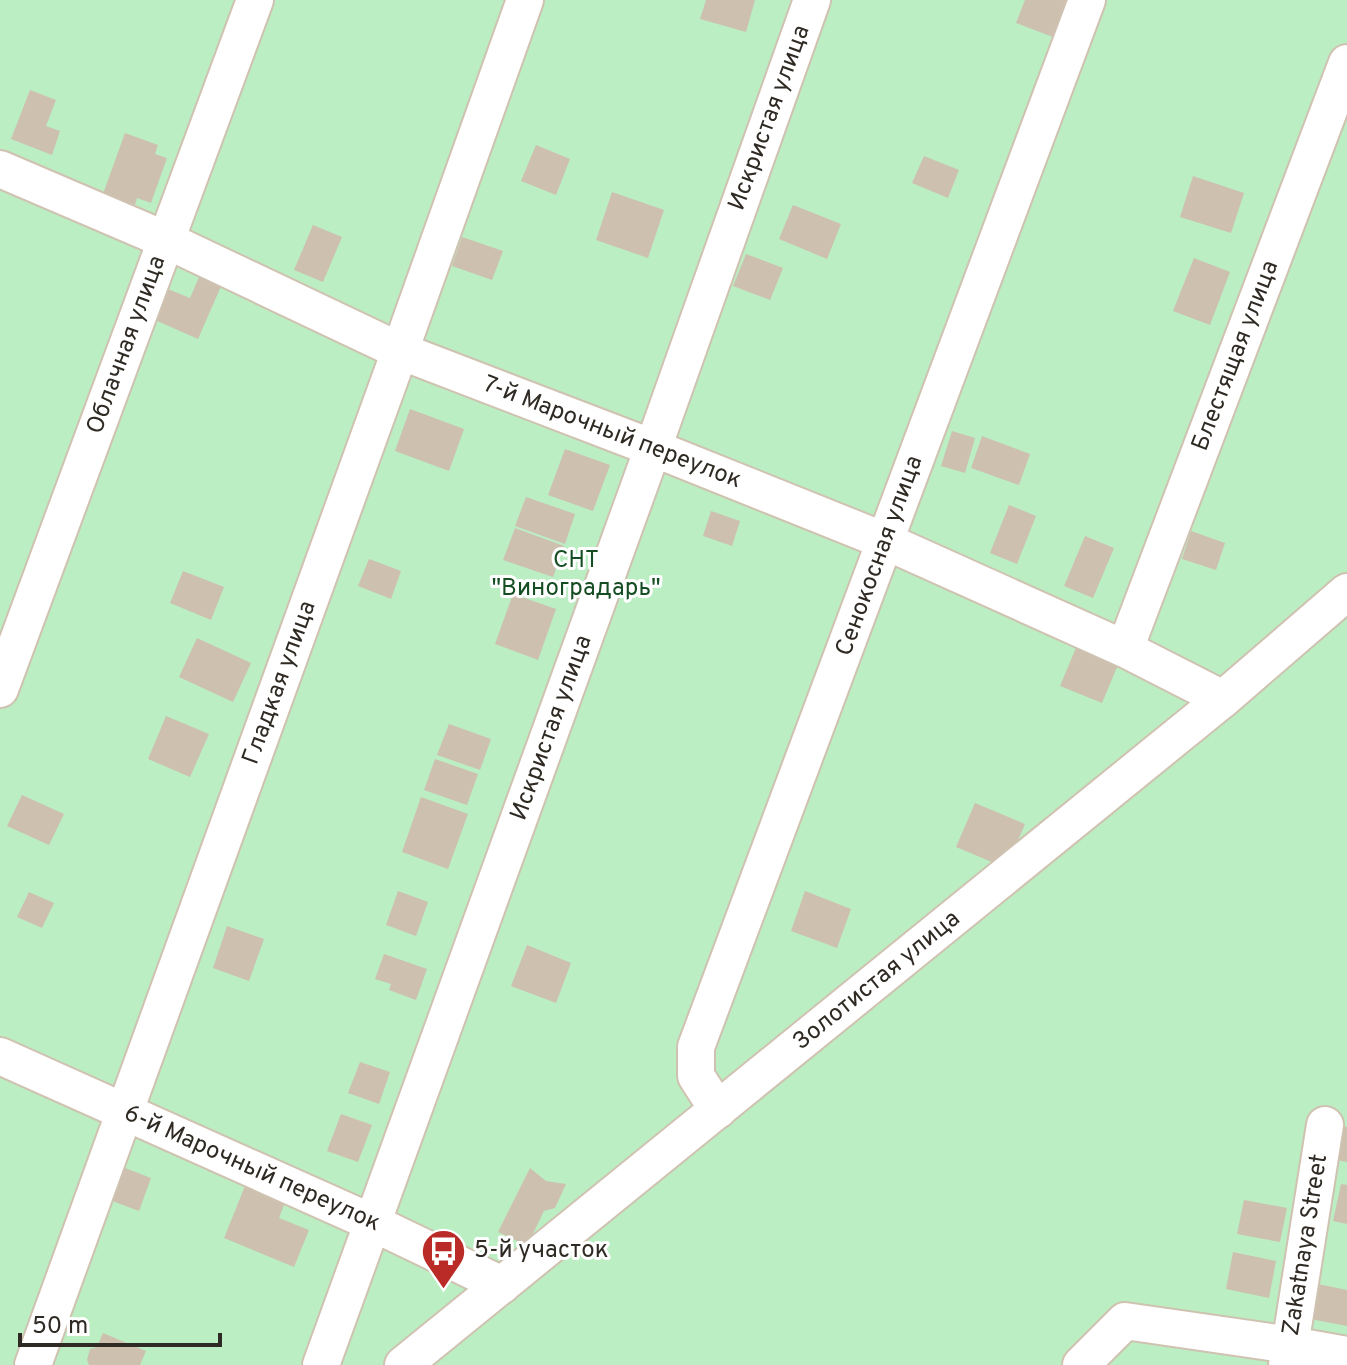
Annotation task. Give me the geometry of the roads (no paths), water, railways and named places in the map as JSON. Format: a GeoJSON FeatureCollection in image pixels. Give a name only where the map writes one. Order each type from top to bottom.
{"type":"FeatureCollection","features":[{"type":"Feature","properties":{"kind":"street","name":"Облачная улица"},"geometry":{"type":"LineString","coordinates":[[0,689],[255,0]]}},
{"type":"Feature","properties":{"kind":"street","name":"Гладкая улица"},"geometry":{"type":"LineString","coordinates":[[33,1365],[525,0]]}},
{"type":"Feature","properties":{"kind":"street","name":"Искристая улица"},"geometry":{"type":"LineString","coordinates":[[321,1365],[812,0]]}},
{"type":"Feature","properties":{"kind":"street","name":"Сенокосная улица"},"geometry":{"type":"LineString","coordinates":[[718,1110],[696,1076],[696,1047],[1087,0]]}},
{"type":"Feature","properties":{"kind":"street","name":"Блестящая улица"},"geometry":{"type":"LineString","coordinates":[[1125,649],[1347,63]]}},
{"type":"Feature","properties":{"kind":"street","name":"7-й Марочный переулок"},"geometry":{"type":"LineString","coordinates":[[0,169],[166,240],[400,351],[885,541],[1125,649],[1223,699]]}},
{"type":"Feature","properties":{"kind":"street","name":"Золотистая улица"},"geometry":{"type":"LineString","coordinates":[[403,1365],[1223,699],[1347,592]]}},
{"type":"Feature","properties":{"kind":"street","name":"6-й Марочный переулок"},"geometry":{"type":"LineString","coordinates":[[0,1056],[373,1223],[502,1285]]}},
{"type":"Feature","properties":{"kind":"street","name":"Zakatnaya Street"},"geometry":{"type":"LineString","coordinates":[[1289,1355],[1325,1125]]}},
{"type":"Feature","properties":{"kind":"street"},"geometry":{"type":"LineString","coordinates":[[1081,1365],[1125,1321],[1289,1355],[1347,1355]]}},
{"type":"Feature","properties":{"kind":"place","name":"5-й участок"},"geometry":{"type":"Point","coordinates":[443,1290]}},
{"type":"Feature","properties":{"kind":"park label","name":"СНТ \"Виноградарь\""},"geometry":{"type":"Point","coordinates":[576,575]}}]}
